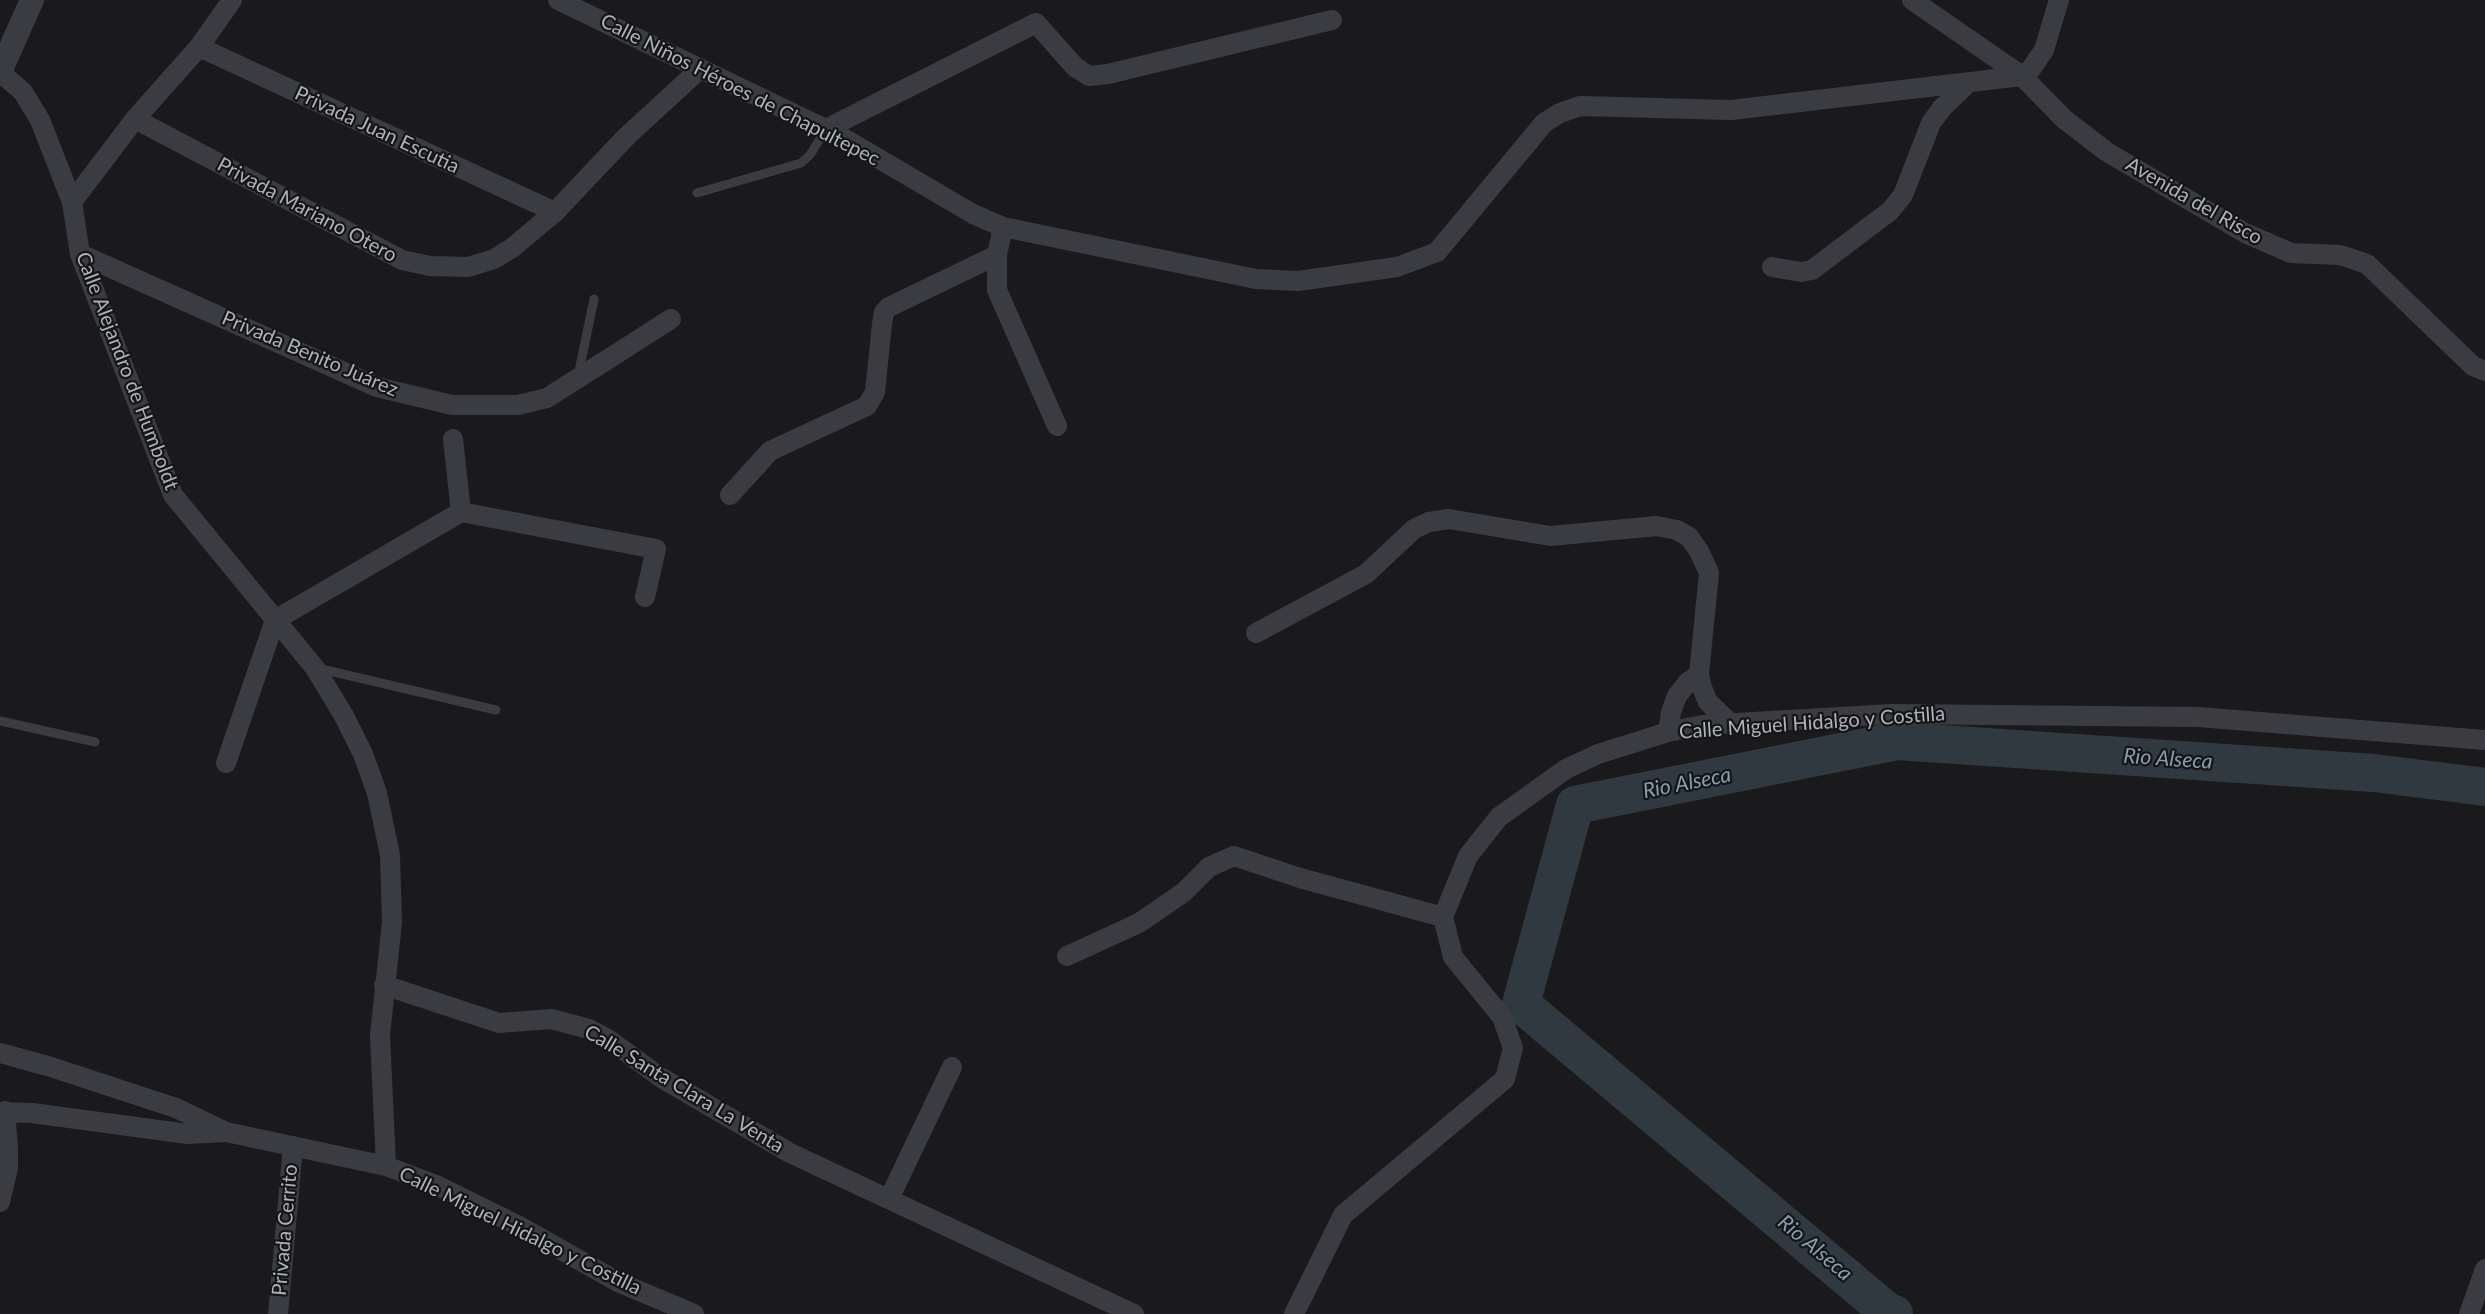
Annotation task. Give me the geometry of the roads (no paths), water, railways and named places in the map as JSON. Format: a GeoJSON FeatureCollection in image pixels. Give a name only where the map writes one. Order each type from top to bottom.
{"type":"FeatureCollection","features":[{"type":"Feature","properties":{"kind":"street"},"geometry":{"type":"LineString","coordinates":[[0,72],[6,41],[32,0]]}},
{"type":"Feature","properties":{"kind":"street"},"geometry":{"type":"LineString","coordinates":[[72,202],[135,119],[199,47],[232,0]]}},
{"type":"Feature","properties":{"kind":"street","name":"Calle Niños Héroes de Chapultepec"},"geometry":{"type":"LineString","coordinates":[[558,0],[826,129],[973,214],[1003,227],[1256,279],[1298,281],[1352,274],[1397,267],[1437,252],[1544,123],[1560,113],[1580,106],[1731,110],[2022,76]]}},
{"type":"Feature","properties":{"kind":"street","name":"Avenida del Risco"},"geometry":{"type":"LineString","coordinates":[[1912,0],[2022,76],[2064,119],[2107,152],[2245,233],[2291,252],[2340,255],[2367,264],[2473,366],[2485,370]]}},
{"type":"Feature","properties":{"kind":"street"},"geometry":{"type":"LineString","coordinates":[[2022,76],[2031,69],[2044,50],[2059,0]]}},
{"type":"Feature","properties":{"kind":"street"},"geometry":{"type":"LineString","coordinates":[[826,129],[1035,23],[1075,67],[1089,76],[1108,74],[1332,20]]}},
{"type":"Feature","properties":{"kind":"street","name":"Privada Juan Escutia"},"geometry":{"type":"LineString","coordinates":[[199,47],[555,212]]}},
{"type":"Feature","properties":{"kind":"street","name":"Privada Mariano Otero"},"geometry":{"type":"LineString","coordinates":[[135,119],[402,260],[430,266],[468,267],[494,259],[512,248],[555,212],[627,136],[700,69]]}},
{"type":"Feature","properties":{"kind":"street","name":"Calle Alejandro de Humboldt"},"geometry":{"type":"LineString","coordinates":[[0,72],[23,92],[40,120],[72,202],[80,254],[173,495],[315,668],[353,735],[377,793],[390,866],[392,922],[380,1035],[386,1166]]}},
{"type":"Feature","properties":{"kind":"street"},"geometry":{"type":"LineString","coordinates":[[1772,267],[1801,272],[1812,270],[1890,211],[1903,195],[1931,123],[1942,108],[1969,82]]}},
{"type":"Feature","properties":{"kind":"street"},"geometry":{"type":"LineString","coordinates":[[1003,227],[997,255],[998,290],[1057,426]]}},
{"type":"Feature","properties":{"kind":"street","name":"Privada Benito Juárez"},"geometry":{"type":"LineString","coordinates":[[80,254],[377,387],[452,405],[518,405],[547,398],[671,319]]}},
{"type":"Feature","properties":{"kind":"street"},"geometry":{"type":"LineString","coordinates":[[730,495],[770,451],[867,406],[875,392],[882,324],[884,312],[889,307],[997,255]]}},
{"type":"Feature","properties":{"kind":"street"},"geometry":{"type":"LineString","coordinates":[[453,439],[461,512]]}},
{"type":"Feature","properties":{"kind":"street"},"geometry":{"type":"LineString","coordinates":[[226,763],[275,620],[461,512],[656,549],[645,597]]}},
{"type":"Feature","properties":{"kind":"street"},"geometry":{"type":"LineString","coordinates":[[1256,633],[1366,574],[1414,529],[1429,522],[1449,519],[1550,536],[1657,526],[1677,530],[1689,537],[1699,551],[1709,573],[1700,674],[1702,688],[1708,702],[1731,724]]}},
{"type":"Feature","properties":{"kind":"street"},"geometry":{"type":"LineString","coordinates":[[1668,732],[1671,712],[1677,696],[1688,682],[1700,674]]}},
{"type":"Feature","properties":{"kind":"street","name":"Calle Miguel Hidalgo y Costilla"},"geometry":{"type":"LineString","coordinates":[[1443,917],[1468,856],[1499,817],[1566,769],[1598,754],[1668,732],[1702,726],[1892,714],[2198,717],[2485,740]]}},
{"type":"Feature","properties":{"kind":"street"},"geometry":{"type":"LineString","coordinates":[[1067,956],[1139,923],[1184,892],[1209,867],[1234,856],[1300,878],[1443,917],[1453,957],[1502,1017],[1513,1048],[1505,1079],[1343,1215],[1294,1314]]}},
{"type":"Feature","properties":{"kind":"street","name":"Calle Santa Clara La Venta"},"geometry":{"type":"LineString","coordinates":[[384,985],[499,1023],[552,1019],[589,1029],[608,1039],[660,1077],[790,1153],[1122,1306],[1134,1314]]}},
{"type":"Feature","properties":{"kind":"street","name":"Calle Miguel Hidalgo y Costilla"},"geometry":{"type":"LineString","coordinates":[[0,1053],[165,1104],[226,1132],[386,1166],[436,1185],[521,1227],[618,1282],[693,1314]]}},
{"type":"Feature","properties":{"kind":"street"},"geometry":{"type":"LineString","coordinates":[[889,1199],[952,1067]]}},
{"type":"Feature","properties":{"kind":"street"},"geometry":{"type":"LineString","coordinates":[[0,1202],[8,1168],[8,1148],[2,1112],[32,1113],[188,1134],[226,1132]]}},
{"type":"Feature","properties":{"kind":"street","name":"Privada Cerrito"},"geometry":{"type":"LineString","coordinates":[[278,1314],[293,1146]]}},
{"type":"Feature","properties":{"kind":"street"},"geometry":{"type":"LineString","coordinates":[[2469,1314],[2484,1276]]}},
{"type":"Feature","properties":{"kind":"lane"},"geometry":{"type":"LineString","coordinates":[[697,194],[801,163],[810,155],[826,129]]}},
{"type":"Feature","properties":{"kind":"lane"},"geometry":{"type":"LineString","coordinates":[[578,378],[594,299]]}},
{"type":"Feature","properties":{"kind":"lane"},"geometry":{"type":"LineString","coordinates":[[315,668],[496,710]]}},
{"type":"Feature","properties":{"kind":"lane"},"geometry":{"type":"LineString","coordinates":[[0,721],[95,742]]}},
{"type":"Feature","properties":{"kind":"waterway","name":"Rio Alseca"},"geometry":{"type":"LineString","coordinates":[[1894,1314],[1887,1311],[1521,1004],[1575,805],[1897,741],[2374,773],[2485,787]]}}]}
